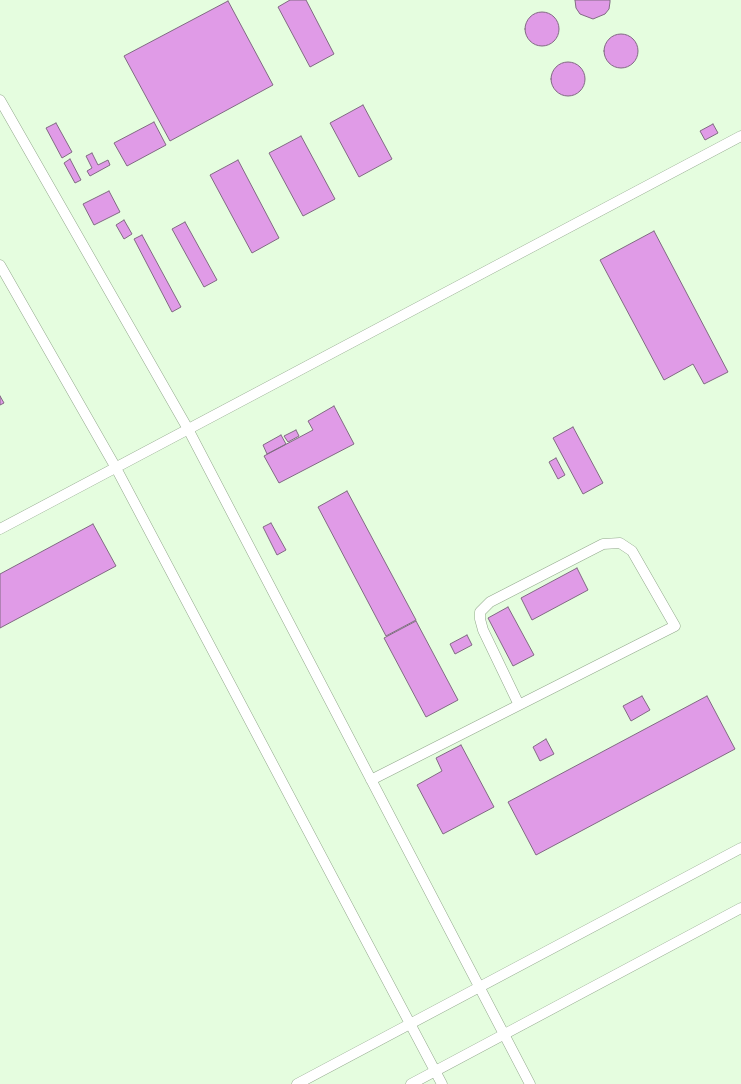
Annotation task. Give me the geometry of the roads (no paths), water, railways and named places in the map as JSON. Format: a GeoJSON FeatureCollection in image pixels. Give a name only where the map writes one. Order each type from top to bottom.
{"type":"FeatureCollection","features":[{"type":"Feature","properties":{"kind":"lane"},"geometry":{"type":"LineString","coordinates":[[0,100],[188,429],[530,1084]]}},
{"type":"Feature","properties":{"kind":"lane"},"geometry":{"type":"LineString","coordinates":[[0,529],[741,136]]}},
{"type":"Feature","properties":{"kind":"lane"},"geometry":{"type":"LineString","coordinates":[[0,265],[116,468],[409,1025],[442,1084]]}},
{"type":"Feature","properties":{"kind":"lane"},"geometry":{"type":"LineString","coordinates":[[371,780],[520,705],[675,626],[632,552],[620,543],[603,544],[490,602],[480,612],[483,630],[520,705]]}},
{"type":"Feature","properties":{"kind":"lane"},"geometry":{"type":"LineString","coordinates":[[297,1084],[741,848]]}},
{"type":"Feature","properties":{"kind":"lane"},"geometry":{"type":"LineString","coordinates":[[411,1084],[741,908]]}}]}
